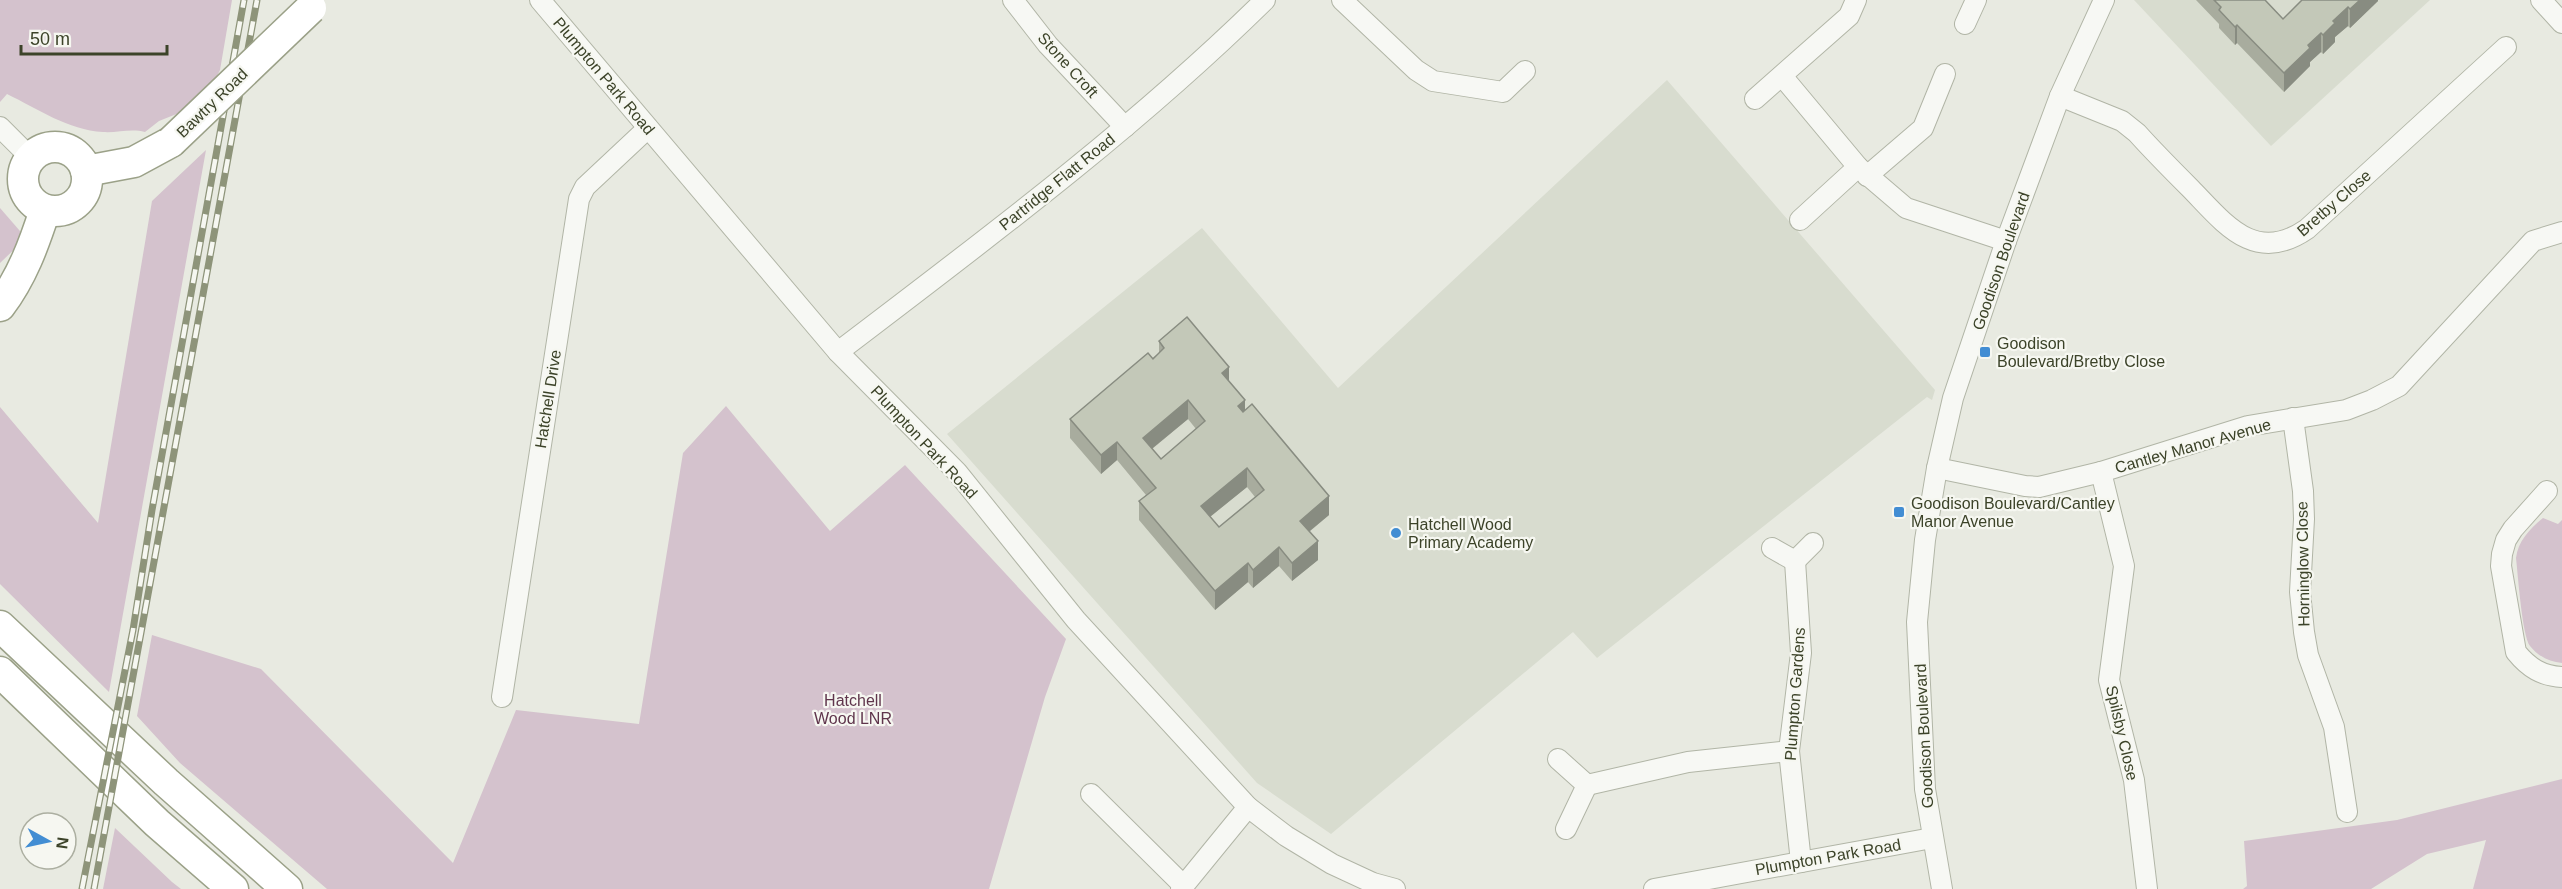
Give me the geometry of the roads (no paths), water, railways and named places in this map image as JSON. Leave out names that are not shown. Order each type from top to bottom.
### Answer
[{"type":"highway","name":"Bawtry Road","points":[[86,171],[134,162],[171,142],[315,4]]},
{"type":"highway","points":[[62,147],[80,159],[86,171],[86,188],[76,202],[62,210],[45,210],[31,201],[24,188],[24,172],[31,158],[42,149],[62,147]]},
{"type":"highway","points":[[0,306],[16,282],[33,245],[45,210]]},
{"type":"highway","points":[[0,626],[166,782],[287,889]]},
{"type":"highway","points":[[0,672],[158,824],[233,889]]},
{"type":"street","name":"Plumpton Park Road","points":[[540,0],[838,352],[957,472],[1076,620],[1248,807],[1286,836],[1332,864],[1395,889]]},
{"type":"street","name":"Stone Croft","points":[[1013,0],[1048,45],[1125,127]]},
{"type":"street","name":"Partridge Flatt Road","points":[[838,352],[1015,218],[1125,127],[1265,0]]},
{"type":"street","points":[[1342,0],[1416,70],[1433,81],[1503,92],[1525,70]]},
{"type":"street","points":[[1755,99],[1849,16],[1856,0]]},
{"type":"street","points":[[1965,24],[1976,0]]},
{"type":"street","name":"Goodison Boulevard","points":[[1942,889],[1925,789],[1917,622],[1925,540],[1937,468],[1953,398],[2007,241],[2060,96],[2104,0]]},
{"type":"street","points":[[2541,0],[2562,23]]},
{"type":"street","name":"Bretby Close","points":[[2060,96],[2122,121],[2137,133],[2232,231],[2263,243],[2282,242],[2296,237],[2307,229],[2506,46]]},
{"type":"street","points":[[1800,220],[1923,129],[1945,74]]},
{"type":"street","points":[[1782,76],[1862,172],[1906,208],[2007,241]]},
{"type":"street","points":[[0,127],[31,158]]},
{"type":"street","name":"Hatchell Drive","points":[[502,697],[579,199],[585,187],[648,128]]},
{"type":"street","name":"Cantley Manor Avenue","points":[[1937,468],[2039,487],[2102,472],[2248,426],[2346,410],[2399,386],[2533,241],[2562,232]]},
{"type":"street","name":"Horninglow Close","points":[[2293,418],[2304,519],[2301,605],[2304,632],[2308,655],[2334,727],[2347,812]]},
{"type":"street","name":"Spilsby Close","points":[[2102,472],[2124,566],[2109,680],[2134,780],[2147,889]]},
{"type":"street","points":[[2547,491],[2506,540],[2501,566],[2516,652],[2537,671],[2562,677]]},
{"type":"street","points":[[1772,548],[1795,561],[1813,543]]},
{"type":"street","name":"Plumpton Gardens","points":[[1795,561],[1801,653],[1789,751],[1801,862]]},
{"type":"street","points":[[1587,785],[1688,762],[1789,751]]},
{"type":"street","points":[[1558,759],[1587,785]]},
{"type":"street","points":[[1566,829],[1587,785]]},
{"type":"street","points":[[1091,794],[1183,887],[1248,807]]},
{"type":"street","name":"Plumpton Park Road","points":[[1654,889],[1932,838]]},
{"type":"railway","points":[[82,889],[133,630],[152,510],[244,0]]},
{"type":"railway","points":[[94,889],[257,0]]},
{"type":"place","name":"Goodison Boulevard/Bretby Close","points":[[1985,352]]},
{"type":"place","name":"Goodison Boulevard/Cantley Manor Avenue","points":[[1899,512]]},
{"type":"place","name":"Hatchell Wood Primary Academy","points":[[1396,533]]},
{"type":"park label","name":"Hatchell Wood LNR","points":[[853,709]]}]
